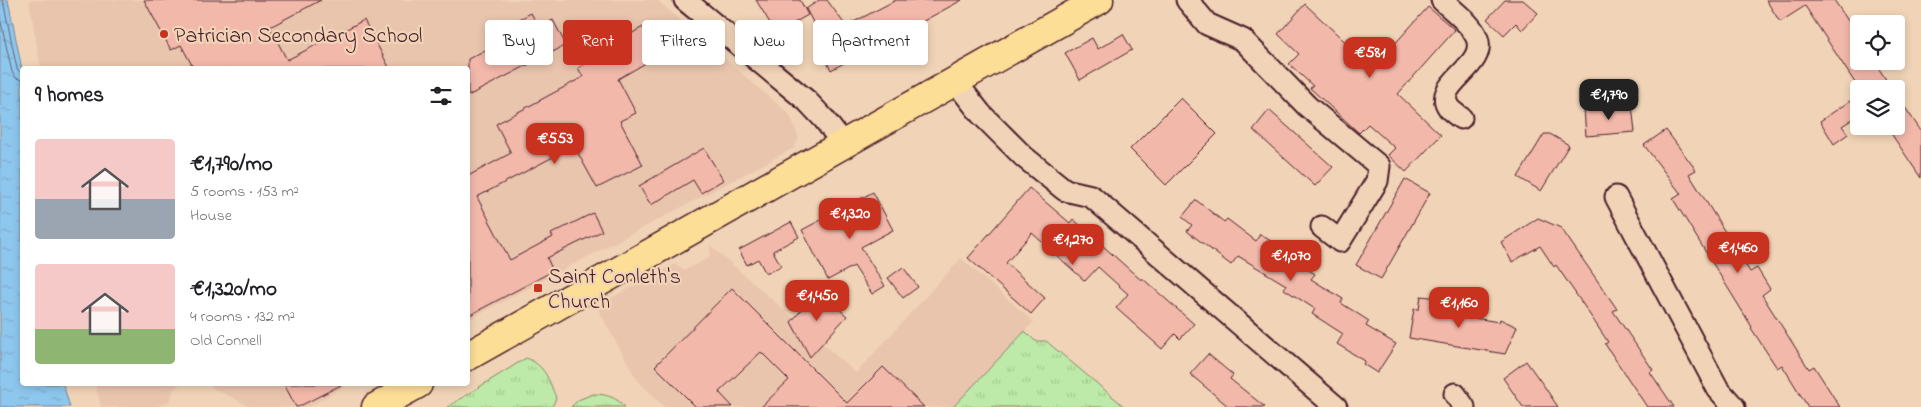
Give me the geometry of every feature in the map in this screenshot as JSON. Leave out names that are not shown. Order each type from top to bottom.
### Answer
[{"type":"main road","points":[[470,355],[1099,0]]},
{"type":"main road","points":[[376,407],[414,386]]},
{"type":"street","points":[[685,0],[807,101],[843,144]]},
{"type":"street","points":[[1187,0],[1207,24],[1243,40],[1306,106],[1380,166],[1377,181],[1340,241],[1322,228]]},
{"type":"street","points":[[1442,0],[1464,7],[1477,36],[1477,56],[1448,88],[1445,96],[1448,106],[1460,118]]},
{"type":"street","points":[[955,81],[980,114],[1024,156],[1065,190],[1091,196],[1336,407]]},
{"type":"street","points":[[1616,197],[1718,389],[1734,407]]},
{"type":"shaded area","points":[[29,0],[657,0],[680,20],[642,20],[642,65],[725,65],[725,59],[790,115],[799,138],[794,148],[470,319],[470,66],[40,66]]},
{"type":"shaded area","points":[[710,245],[856,373],[961,258],[1034,322],[1025,331],[1035,341],[1046,341],[1125,407],[664,407],[637,380],[596,306],[675,264],[685,270],[710,257]]},
{"type":"shaded area","points":[[96,386],[178,386],[174,389],[169,402],[156,407],[101,407]]},
{"type":"shaded area","points":[[212,386],[346,386],[309,407],[250,407]]},
{"type":"green space","points":[[1025,331],[1035,341],[1046,341],[1125,407],[953,407]]},
{"type":"green space","points":[[526,358],[538,365],[546,374],[556,398],[552,407],[447,407]]},
{"type":"green space","points":[[593,394],[610,397],[625,407],[571,407],[578,400]]},
{"type":"water","points":[[0,0],[8,0],[21,66],[20,386],[64,386],[70,407],[0,407]]},
{"type":"building","points":[[144,0],[321,0],[270,27],[287,60],[364,20],[388,66],[192,66],[181,45],[171,50]]},
{"type":"building","points":[[756,0],[800,0],[808,15],[799,20],[768,20]]},
{"type":"building","points":[[819,0],[827,0],[842,20],[813,20],[813,22],[806,9]]},
{"type":"building","points":[[896,0],[962,0],[925,20],[858,20]]},
{"type":"building","points":[[1505,0],[1523,0],[1538,13],[1522,30],[1516,23],[1504,35],[1487,19]]},
{"type":"building","points":[[1766,0],[1834,0],[1850,24],[1850,70],[1880,70],[1886,80],[1853,80],[1805,6],[1780,22]]},
{"type":"building","points":[[1305,4],[1373,68],[1428,7],[1455,30],[1398,94],[1441,135],[1406,172],[1388,155],[1395,148],[1368,124],[1359,133],[1310,88],[1313,86],[1289,64],[1299,54],[1278,34]]},
{"type":"building","points":[[531,13],[535,20],[518,20]]},
{"type":"building","points":[[553,20],[563,39],[563,47],[553,52]]},
{"type":"building","points":[[642,28],[642,65],[618,79],[636,113],[620,121],[643,165],[597,188],[574,146],[477,197],[510,260],[553,237],[551,234],[593,213],[602,231],[547,258],[553,271],[470,315],[470,175],[511,153],[496,124],[583,77],[578,68],[584,65],[632,65],[632,33]]},
{"type":"building","points":[[1123,34],[1132,50],[1080,80],[1065,53],[1092,38],[1098,49]]},
{"type":"building","points":[[485,50],[485,65],[528,65],[470,95],[470,66],[468,66],[468,59]]},
{"type":"building","points":[[828,65],[840,65],[831,70]]},
{"type":"building","points":[[1181,98],[1217,134],[1166,185],[1130,149]]},
{"type":"building","points":[[1850,101],[1850,121],[1842,126],[1848,134],[1834,144],[1820,121]]},
{"type":"building","points":[[1632,105],[1635,132],[1586,136],[1584,109]]},
{"type":"building","points":[[1905,107],[1921,131],[1921,178],[1892,135],[1905,135]]},
{"type":"building","points":[[1269,110],[1333,167],[1315,186],[1253,130]]},
{"type":"building","points":[[1666,130],[1696,170],[1689,174],[1750,272],[1757,268],[1770,289],[1762,295],[1809,369],[1814,366],[1840,407],[1808,407],[1782,365],[1777,368],[1751,328],[1673,199],[1681,194],[1644,145]]},
{"type":"building","points":[[1544,134],[1550,134],[1569,145],[1541,191],[1518,177]]},
{"type":"building","points":[[704,148],[723,180],[701,193],[693,180],[651,205],[639,186]]},
{"type":"building","points":[[1405,179],[1430,193],[1381,279],[1356,265]]},
{"type":"building","points":[[1029,188],[1070,223],[1073,219],[1141,280],[1142,278],[1194,324],[1180,339],[1175,334],[1162,349],[1116,308],[1128,294],[1098,267],[1085,281],[1032,233],[1006,263],[1045,298],[1031,314],[968,258]]},
{"type":"building","points":[[873,192],[893,230],[861,247],[885,286],[872,294],[854,266],[828,280],[802,230]]},
{"type":"building","points":[[1196,200],[1224,222],[1227,219],[1256,241],[1260,234],[1286,251],[1284,254],[1315,274],[1311,279],[1343,299],[1341,303],[1369,321],[1366,326],[1396,344],[1377,373],[1363,364],[1365,361],[1337,344],[1343,334],[1312,314],[1315,309],[1284,289],[1286,285],[1238,256],[1231,265],[1187,231],[1192,225],[1182,217]]},
{"type":"building","points":[[1538,218],[1561,228],[1617,309],[1613,311],[1653,370],[1650,372],[1674,407],[1647,407],[1605,344],[1608,342],[1556,265],[1554,267],[1540,246],[1512,262],[1501,242]]},
{"type":"building","points":[[791,222],[799,237],[773,251],[781,266],[766,274],[758,259],[747,265],[739,250]]},
{"type":"building","points":[[903,267],[918,287],[903,298],[888,278]]},
{"type":"building","points":[[732,288],[847,403],[883,367],[924,407],[761,407],[789,380],[761,352],[719,392],[733,407],[696,407],[655,366]]},
{"type":"building","points":[[818,291],[847,316],[810,357],[791,322]]},
{"type":"building","points":[[1421,296],[1439,298],[1437,312],[1499,322],[1500,319],[1517,327],[1505,354],[1409,338],[1414,309],[1419,309]]},
{"type":"building","points":[[1208,354],[1233,375],[1230,379],[1265,407],[1229,407],[1190,374]]},
{"type":"building","points":[[1526,361],[1558,407],[1523,407],[1503,378]]},
{"type":"building","points":[[285,386],[339,386],[298,407],[296,407]]},
{"type":"place","name":"Patrician Secondary School","points":[[164,34]]},
{"type":"place","name":"Saint Conleth's Church","points":[[538,288]]}]
